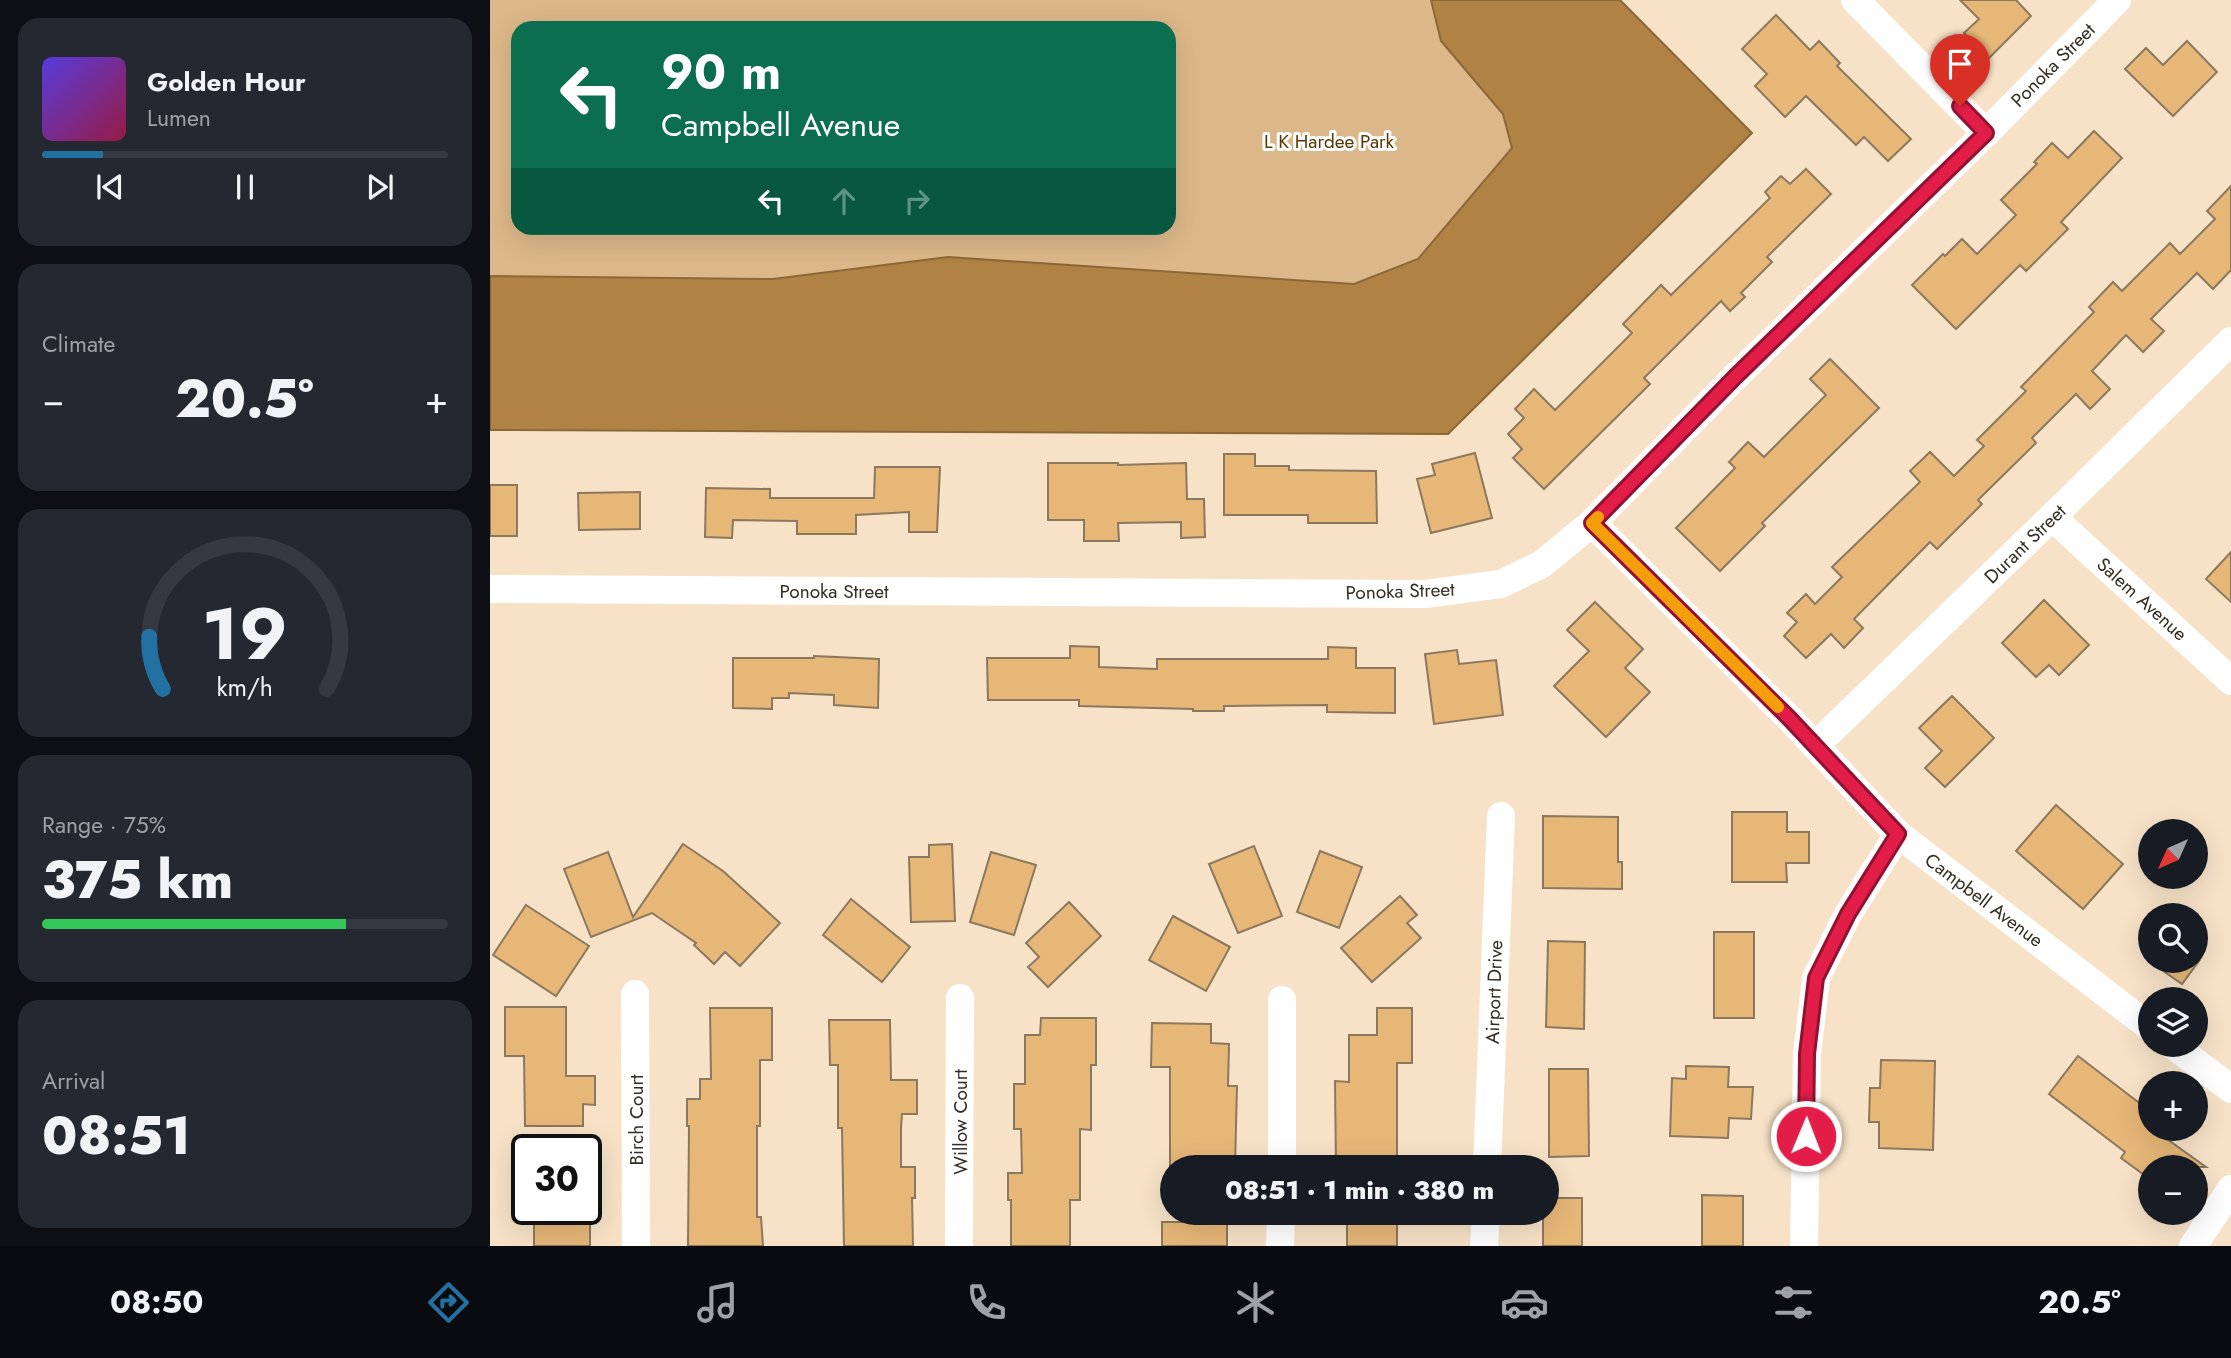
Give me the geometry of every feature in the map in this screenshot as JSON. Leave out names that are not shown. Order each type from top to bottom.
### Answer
[{"type":"street","points":[[1855,0],[1986,133]]},
{"type":"street","name":"Ponoka Street","points":[[490,589],[1425,594],[1501,584],[1542,564],[1592,523],[1735,377],[1986,133],[2117,0]]},
{"type":"street","name":"Durant Street","points":[[1816,745],[2231,341]]},
{"type":"street","name":"Salem Avenue","points":[[2052,517],[2231,681]]},
{"type":"street","name":"Campbell Avenue","points":[[1592,523],[1816,745],[1898,834],[2138,1018]]},
{"type":"street","name":"Airport Drive","points":[[1487,1155],[1501,816]]},
{"type":"street","points":[[1804,1246],[1807,1054],[1816,978],[1848,914],[1898,834]]},
{"type":"street","name":"Birch Court","points":[[635,994],[636,1246]]},
{"type":"street","name":"Willow Court","points":[[959,1246],[960,998]]},
{"type":"street","points":[[1282,1155],[1283,1000]]},
{"type":"street","points":[[2188,1057],[2231,1090]]},
{"type":"street","points":[[2193,1246],[2231,1189]]},
{"type":"street","points":[[1280,1246],[1281,1225]]},
{"type":"street","points":[[1484,1246],[1485,1225]]},
{"type":"green space","name":"L K Hardee Park","points":[[490,0],[1431,0],[1441,41],[1503,114],[1512,148],[1418,259],[1354,284],[948,257],[773,279],[490,276]]},
{"type":"shaded area","points":[[1431,0],[1620,0],[1752,133],[1448,434],[490,430],[490,276],[773,279],[948,257],[1354,284],[1418,259],[1512,148],[1503,114],[1441,41]]},
{"type":"building","points":[[1960,0],[2016,0],[2031,16],[1989,58],[1964,33],[1979,19]]},
{"type":"building","points":[[1776,15],[1810,50],[1819,41],[1840,63],[1837,66],[1911,139],[1888,161],[1864,137],[1856,145],[1806,96],[1785,117],[1755,86],[1767,74],[1742,49]]},
{"type":"building","points":[[2187,41],[2217,72],[2173,116],[2125,69],[2146,48],[2163,65]]},
{"type":"building","points":[[2094,131],[2122,158],[2061,222],[2068,229],[2026,271],[2020,265],[1956,329],[1912,285],[1962,239],[1977,254],[2016,215],[2001,200],[2037,164],[2034,162],[2052,143],[2068,158]]},
{"type":"building","points":[[1806,169],[1831,194],[1767,257],[1772,262],[1741,293],[1745,297],[1730,311],[1721,301],[1644,378],[1650,384],[1544,489],[1513,458],[1522,449],[1508,434],[1524,418],[1515,409],[1534,389],[1555,410],[1632,333],[1623,324],[1661,285],[1671,295],[1770,198],[1765,192],[1781,176],[1790,184]]},
{"type":"building","points":[[2231,186],[2231,270],[2213,289],[2197,273],[2151,319],[2164,331],[2143,352],[2126,335],[2092,371],[2110,389],[2090,409],[2076,394],[2032,438],[2036,443],[1978,500],[1982,504],[1937,549],[1930,542],[1854,619],[1863,628],[1844,648],[1831,634],[1806,658],[1784,636],[1797,622],[1787,613],[1806,594],[1815,604],[1842,577],[1832,567],[1920,482],[1910,471],[1930,452],[1954,476],[1984,446],[1977,440],[2026,391],[2021,387],[2094,312],[2089,307],[2113,282],[2122,291],[2170,243],[2180,254],[2215,219],[2207,211]]},
{"type":"building","points":[[1830,359],[1879,408],[1762,523],[1765,526],[1720,571],[1676,528],[1735,468],[1729,462],[1748,442],[1764,457],[1826,395],[1810,379]]},
{"type":"building","points":[[1475,453],[1492,518],[1431,533],[1417,479],[1435,475],[1432,464]]},
{"type":"building","points":[[1224,454],[1255,454],[1255,466],[1289,466],[1289,470],[1376,471],[1377,523],[1308,523],[1308,515],[1224,515]]},
{"type":"building","points":[[1048,463],[1186,463],[1187,499],[1204,499],[1205,537],[1181,538],[1181,522],[1118,523],[1119,541],[1084,541],[1084,520],[1048,520]]},
{"type":"building","points":[[875,467],[940,467],[937,532],[909,532],[909,512],[856,515],[856,534],[797,534],[797,521],[733,520],[732,538],[705,537],[706,488],[770,489],[770,498],[874,498]]},
{"type":"building","points":[[490,485],[517,485],[517,536],[490,536]]},
{"type":"building","points":[[640,492],[640,529],[579,530],[578,493]]},
{"type":"building","points":[[2231,552],[2231,602],[2206,579]]},
{"type":"building","points":[[2044,600],[2089,645],[2059,675],[2049,665],[2036,677],[2002,643]]},
{"type":"building","points":[[1595,602],[1643,649],[1625,668],[1650,692],[1606,737],[1554,686],[1589,651],[1567,630]]},
{"type":"building","points":[[1070,646],[1099,647],[1099,667],[1157,669],[1157,659],[1328,659],[1328,647],[1356,648],[1356,668],[1395,668],[1395,713],[1327,712],[1327,705],[1224,706],[1224,711],[1193,711],[1079,706],[1079,700],[988,700],[987,658],[1070,658]]},
{"type":"building","points":[[1457,650],[1459,664],[1496,660],[1503,715],[1434,724],[1425,654]]},
{"type":"building","points":[[814,656],[879,659],[878,708],[834,705],[834,695],[789,693],[789,698],[772,698],[772,709],[733,708],[733,658]]},
{"type":"building","points":[[1952,696],[1994,738],[1945,787],[1925,768],[1942,751],[1919,728]]},
{"type":"building","points":[[2056,805],[2123,864],[2083,909],[2016,851]]},
{"type":"building","points":[[1732,812],[1787,812],[1787,832],[1809,832],[1809,863],[1786,863],[1787,882],[1732,882]]},
{"type":"building","points":[[1543,816],[1618,817],[1618,862],[1622,862],[1622,889],[1543,888]]},
{"type":"building","points":[[683,844],[723,871],[780,923],[740,966],[725,952],[714,964],[694,945],[696,943],[652,913],[591,937],[564,869],[608,852],[633,917]]},
{"type":"building","points":[[952,844],[955,921],[911,922],[909,857],[929,857],[929,845]]},
{"type":"building","points":[[1254,846],[1282,916],[1238,933],[1209,864]]},
{"type":"building","points":[[1320,851],[1362,867],[1339,928],[1297,912]]},
{"type":"building","points":[[991,852],[1036,865],[1014,935],[970,922]]},
{"type":"building","points":[[1400,896],[1417,915],[1407,923],[1421,938],[1372,982],[1341,948]]},
{"type":"building","points":[[851,899],[910,947],[882,982],[823,935]]},
{"type":"building","points":[[1069,902],[1101,936],[1048,987],[1028,967],[1039,957],[1026,943]]},
{"type":"building","points":[[526,905],[589,946],[556,996],[493,955]]},
{"type":"building","points":[[1173,916],[1230,947],[1206,991],[1149,960]]},
{"type":"building","points":[[1714,932],[1754,932],[1754,1018],[1714,1018]]},
{"type":"building","points":[[1548,941],[1585,942],[1584,1029],[1546,1027]]},
{"type":"building","points":[[2166,973],[2190,973],[2182,984]]},
{"type":"building","points":[[505,1007],[566,1007],[566,1076],[595,1076],[595,1105],[583,1104],[583,1126],[525,1126],[524,1056],[505,1056]]},
{"type":"building","points":[[710,1008],[772,1008],[772,1060],[760,1060],[760,1126],[757,1126],[757,1217],[761,1217],[763,1246],[688,1246],[687,1099],[700,1099],[700,1079],[711,1079]]},
{"type":"building","points":[[1377,1008],[1412,1008],[1412,1063],[1397,1063],[1397,1155],[1336,1155],[1335,1081],[1349,1082],[1349,1035],[1377,1035]]},
{"type":"building","points":[[1041,1018],[1096,1018],[1096,1065],[1091,1065],[1091,1130],[1080,1129],[1080,1200],[1070,1200],[1070,1246],[1011,1246],[1008,1173],[1022,1173],[1021,1129],[1014,1129],[1014,1084],[1025,1084],[1025,1035],[1040,1035]]},
{"type":"building","points":[[829,1020],[890,1020],[891,1080],[917,1080],[917,1114],[902,1114],[901,1128],[901,1167],[915,1167],[915,1198],[912,1198],[913,1246],[844,1246],[838,1065],[830,1065]]},
{"type":"building","points":[[1152,1023],[1211,1024],[1211,1043],[1229,1044],[1228,1086],[1237,1086],[1235,1155],[1170,1155],[1170,1067],[1151,1067]]},
{"type":"building","points":[[2078,1056],[2138,1102],[2138,1141],[2170,1141],[2189,1155],[2138,1155],[2138,1170],[2121,1158],[2125,1152],[2049,1094]]},
{"type":"building","points":[[1881,1060],[1935,1061],[1933,1150],[1879,1148],[1879,1122],[1869,1122],[1870,1088],[1880,1088]]},
{"type":"building","points":[[1686,1066],[1729,1067],[1728,1087],[1753,1087],[1751,1119],[1729,1118],[1728,1138],[1670,1136],[1672,1078],[1686,1079]]},
{"type":"building","points":[[1549,1069],[1588,1069],[1589,1156],[1549,1155]]},
{"type":"building","points":[[1702,1195],[1743,1196],[1743,1246],[1702,1246]]},
{"type":"building","points":[[1559,1198],[1582,1198],[1582,1246],[1543,1246],[1543,1225],[1559,1225]]},
{"type":"building","points":[[534,1225],[590,1225],[590,1246],[534,1246]]},
{"type":"building","points":[[1162,1225],[1227,1225],[1227,1246],[1162,1246]]},
{"type":"building","points":[[1347,1225],[1397,1225],[1397,1246],[1347,1246]]},
{"type":"slow traffic","points":[[1598,517],[1592,523],[1778,707]]},
{"type":"route","points":[[1806,1136],[1807,1054],[1816,978],[1848,914],[1898,834],[1816,745],[1592,523],[1735,377],[1986,133],[1960,106]]}]
